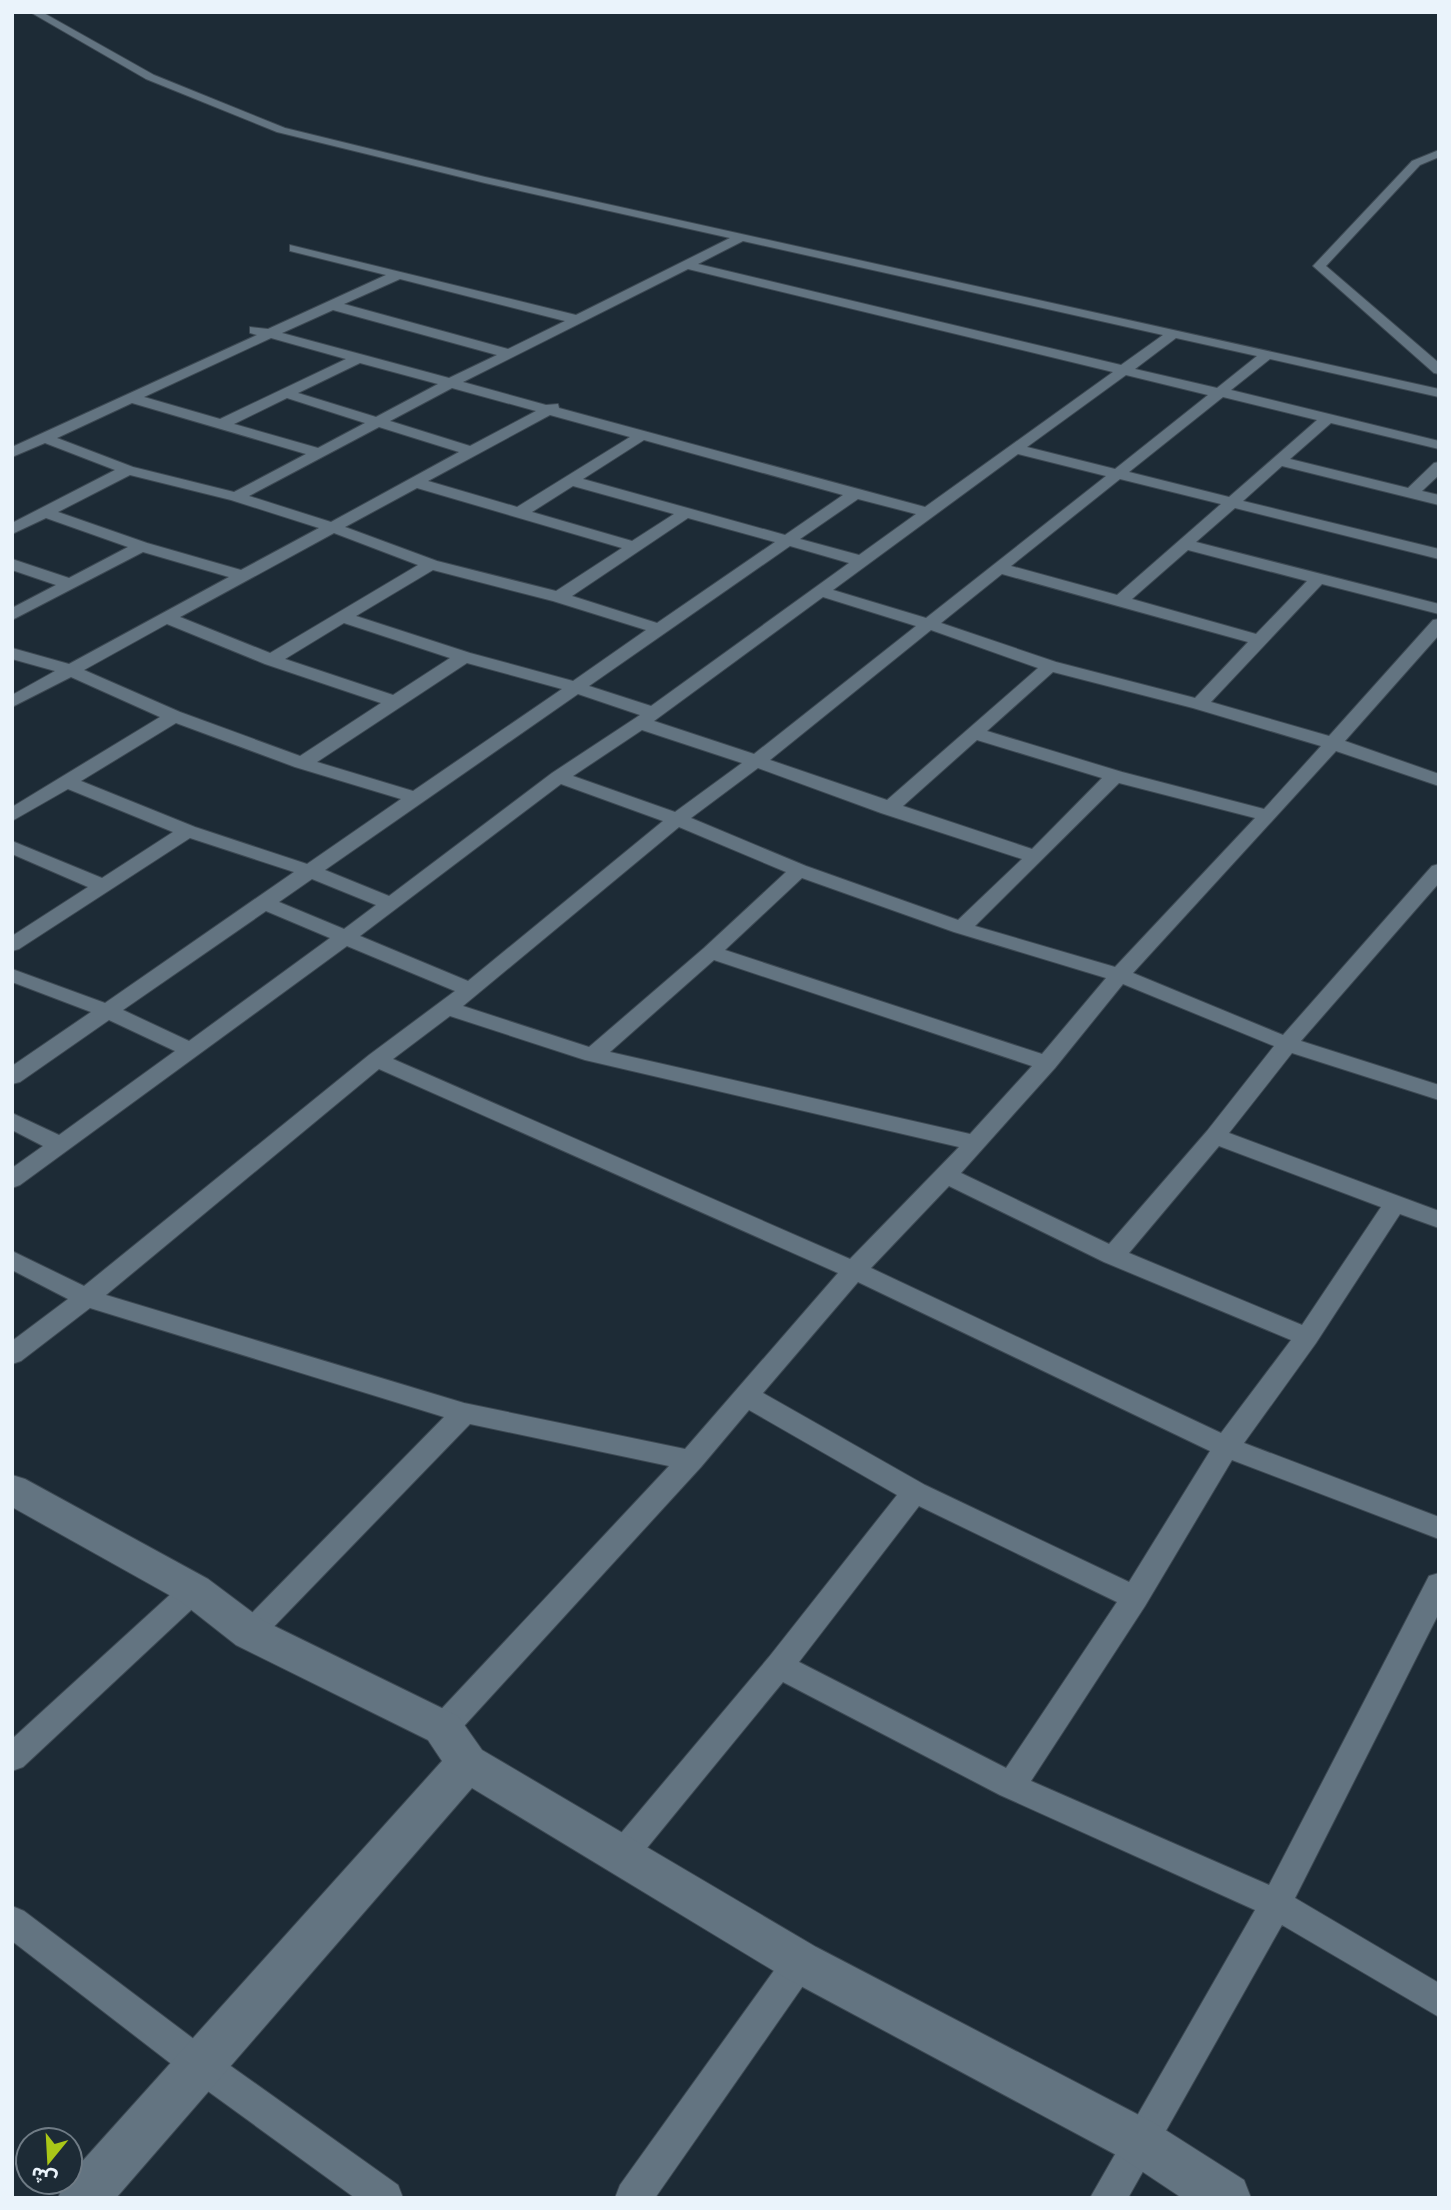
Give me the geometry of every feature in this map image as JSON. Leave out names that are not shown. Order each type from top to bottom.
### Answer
[{"type":"street","points":[[35,12],[150,77],[281,130],[485,180],[1439,393]]},
{"type":"street","points":[[1439,153],[1416,163],[1319,266],[1439,370]]},
{"type":"street","points":[[236,497],[451,383],[742,237]]},
{"type":"street","points":[[294,248],[578,320]]},
{"type":"street","points":[[686,265],[1439,445]]},
{"type":"street","points":[[12,453],[131,398],[262,332],[397,275]]},
{"type":"street","points":[[331,305],[510,354]]},
{"type":"street","points":[[262,332],[451,383],[553,407],[643,435],[928,513]]},
{"type":"street","points":[[12,1180],[391,904],[559,777],[646,718],[1173,334]]},
{"type":"street","points":[[12,1355],[86,1298],[377,1060],[448,1008],[677,819],[758,760],[1267,355]]},
{"type":"street","points":[[222,424],[359,358]]},
{"type":"street","points":[[285,393],[471,452]]},
{"type":"street","points":[[131,398],[320,453]]},
{"type":"street","points":[[12,702],[553,407]]},
{"type":"street","points":[[1120,601],[1328,418]]},
{"type":"street","points":[[519,513],[643,435]]},
{"type":"street","points":[[44,438],[128,470],[236,497],[332,527],[432,564],[559,597],[660,629]]},
{"type":"street","points":[[1017,449],[1439,554]]},
{"type":"street","points":[[1278,461],[1439,500]]},
{"type":"street","points":[[1411,493],[1439,466]]},
{"type":"street","points":[[12,529],[128,470]]},
{"type":"street","points":[[570,480],[862,561]]},
{"type":"street","points":[[414,482],[635,547]]},
{"type":"street","points":[[12,1077],[856,493]]},
{"type":"street","points":[[559,597],[688,511]]},
{"type":"street","points":[[44,512],[141,546],[243,576]]},
{"type":"street","points":[[1183,544],[1439,609]]},
{"type":"street","points":[[12,615],[141,546]]},
{"type":"street","points":[[12,564],[70,584]]},
{"type":"street","points":[[271,660],[432,564]]},
{"type":"street","points":[[999,568],[1260,639]]},
{"type":"street","points":[[1199,704],[1320,577]]},
{"type":"street","points":[[820,591],[929,624],[1050,666],[1199,704],[1332,743],[1439,780]]},
{"type":"street","points":[[342,617],[464,657],[576,687],[646,718],[888,809],[1036,857]]},
{"type":"street","points":[[167,618],[271,660],[395,702]]},
{"type":"street","points":[[83,2198],[199,2064],[455,1745],[691,1460],[748,1397],[854,1270],[975,1143],[1047,1063],[1119,975],[1268,816],[1439,624]]},
{"type":"street","points":[[12,653],[70,670],[174,716],[302,764],[416,798]]},
{"type":"street","points":[[302,764],[464,657]]},
{"type":"street","points":[[888,809],[1050,666]]},
{"type":"street","points":[[12,816],[174,716]]},
{"type":"street","points":[[974,733],[1115,776],[1268,816]]},
{"type":"street","points":[[961,928],[1036,857],[1115,776]]},
{"type":"street","points":[[559,777],[677,819],[799,870],[961,928],[1119,975],[1287,1044],[1439,1093]]},
{"type":"street","points":[[67,782],[188,831],[310,871],[391,904]]},
{"type":"street","points":[[12,945],[188,831]]},
{"type":"street","points":[[12,847],[104,886]]},
{"type":"street","points":[[593,1055],[711,952],[799,870]]},
{"type":"street","points":[[1114,1256],[1215,1136],[1287,1044],[1439,870]]},
{"type":"street","points":[[265,903],[470,990]]},
{"type":"street","points":[[711,952],[1047,1063]]},
{"type":"street","points":[[12,975],[108,1011],[191,1050]]},
{"type":"street","points":[[448,1008],[593,1055],[975,1143]]},
{"type":"street","points":[[377,1060],[854,1270],[1226,1447],[1439,1528]]},
{"type":"street","points":[[12,1120],[60,1145]]},
{"type":"street","points":[[1215,1136],[1439,1220]]},
{"type":"street","points":[[946,1175],[1114,1256],[1307,1337]]},
{"type":"street","points":[[1011,1786],[1135,1598],[1226,1447],[1307,1337],[1394,1205]]},
{"type":"street","points":[[12,1259],[86,1298],[464,1413],[691,1460]]},
{"type":"street","points":[[748,1397],[915,1492],[1135,1598]]},
{"type":"street","points":[[250,1633],[464,1413]]},
{"type":"street","points":[[12,1489],[194,1590],[250,1633],[455,1745],[622,1855],[800,1962],[1139,2141],[1226,2198]]},
{"type":"street","points":[[622,1855],[779,1666],[915,1492]]},
{"type":"street","points":[[1108,2198],[1276,1904],[1439,1584]]},
{"type":"street","points":[[12,1758],[194,1590]]},
{"type":"street","points":[[779,1666],[1011,1786],[1276,1904],[1439,2001]]},
{"type":"street","points":[[12,1921],[199,2064],[385,2198]]},
{"type":"street","points":[[633,2198],[800,1962]]}]
